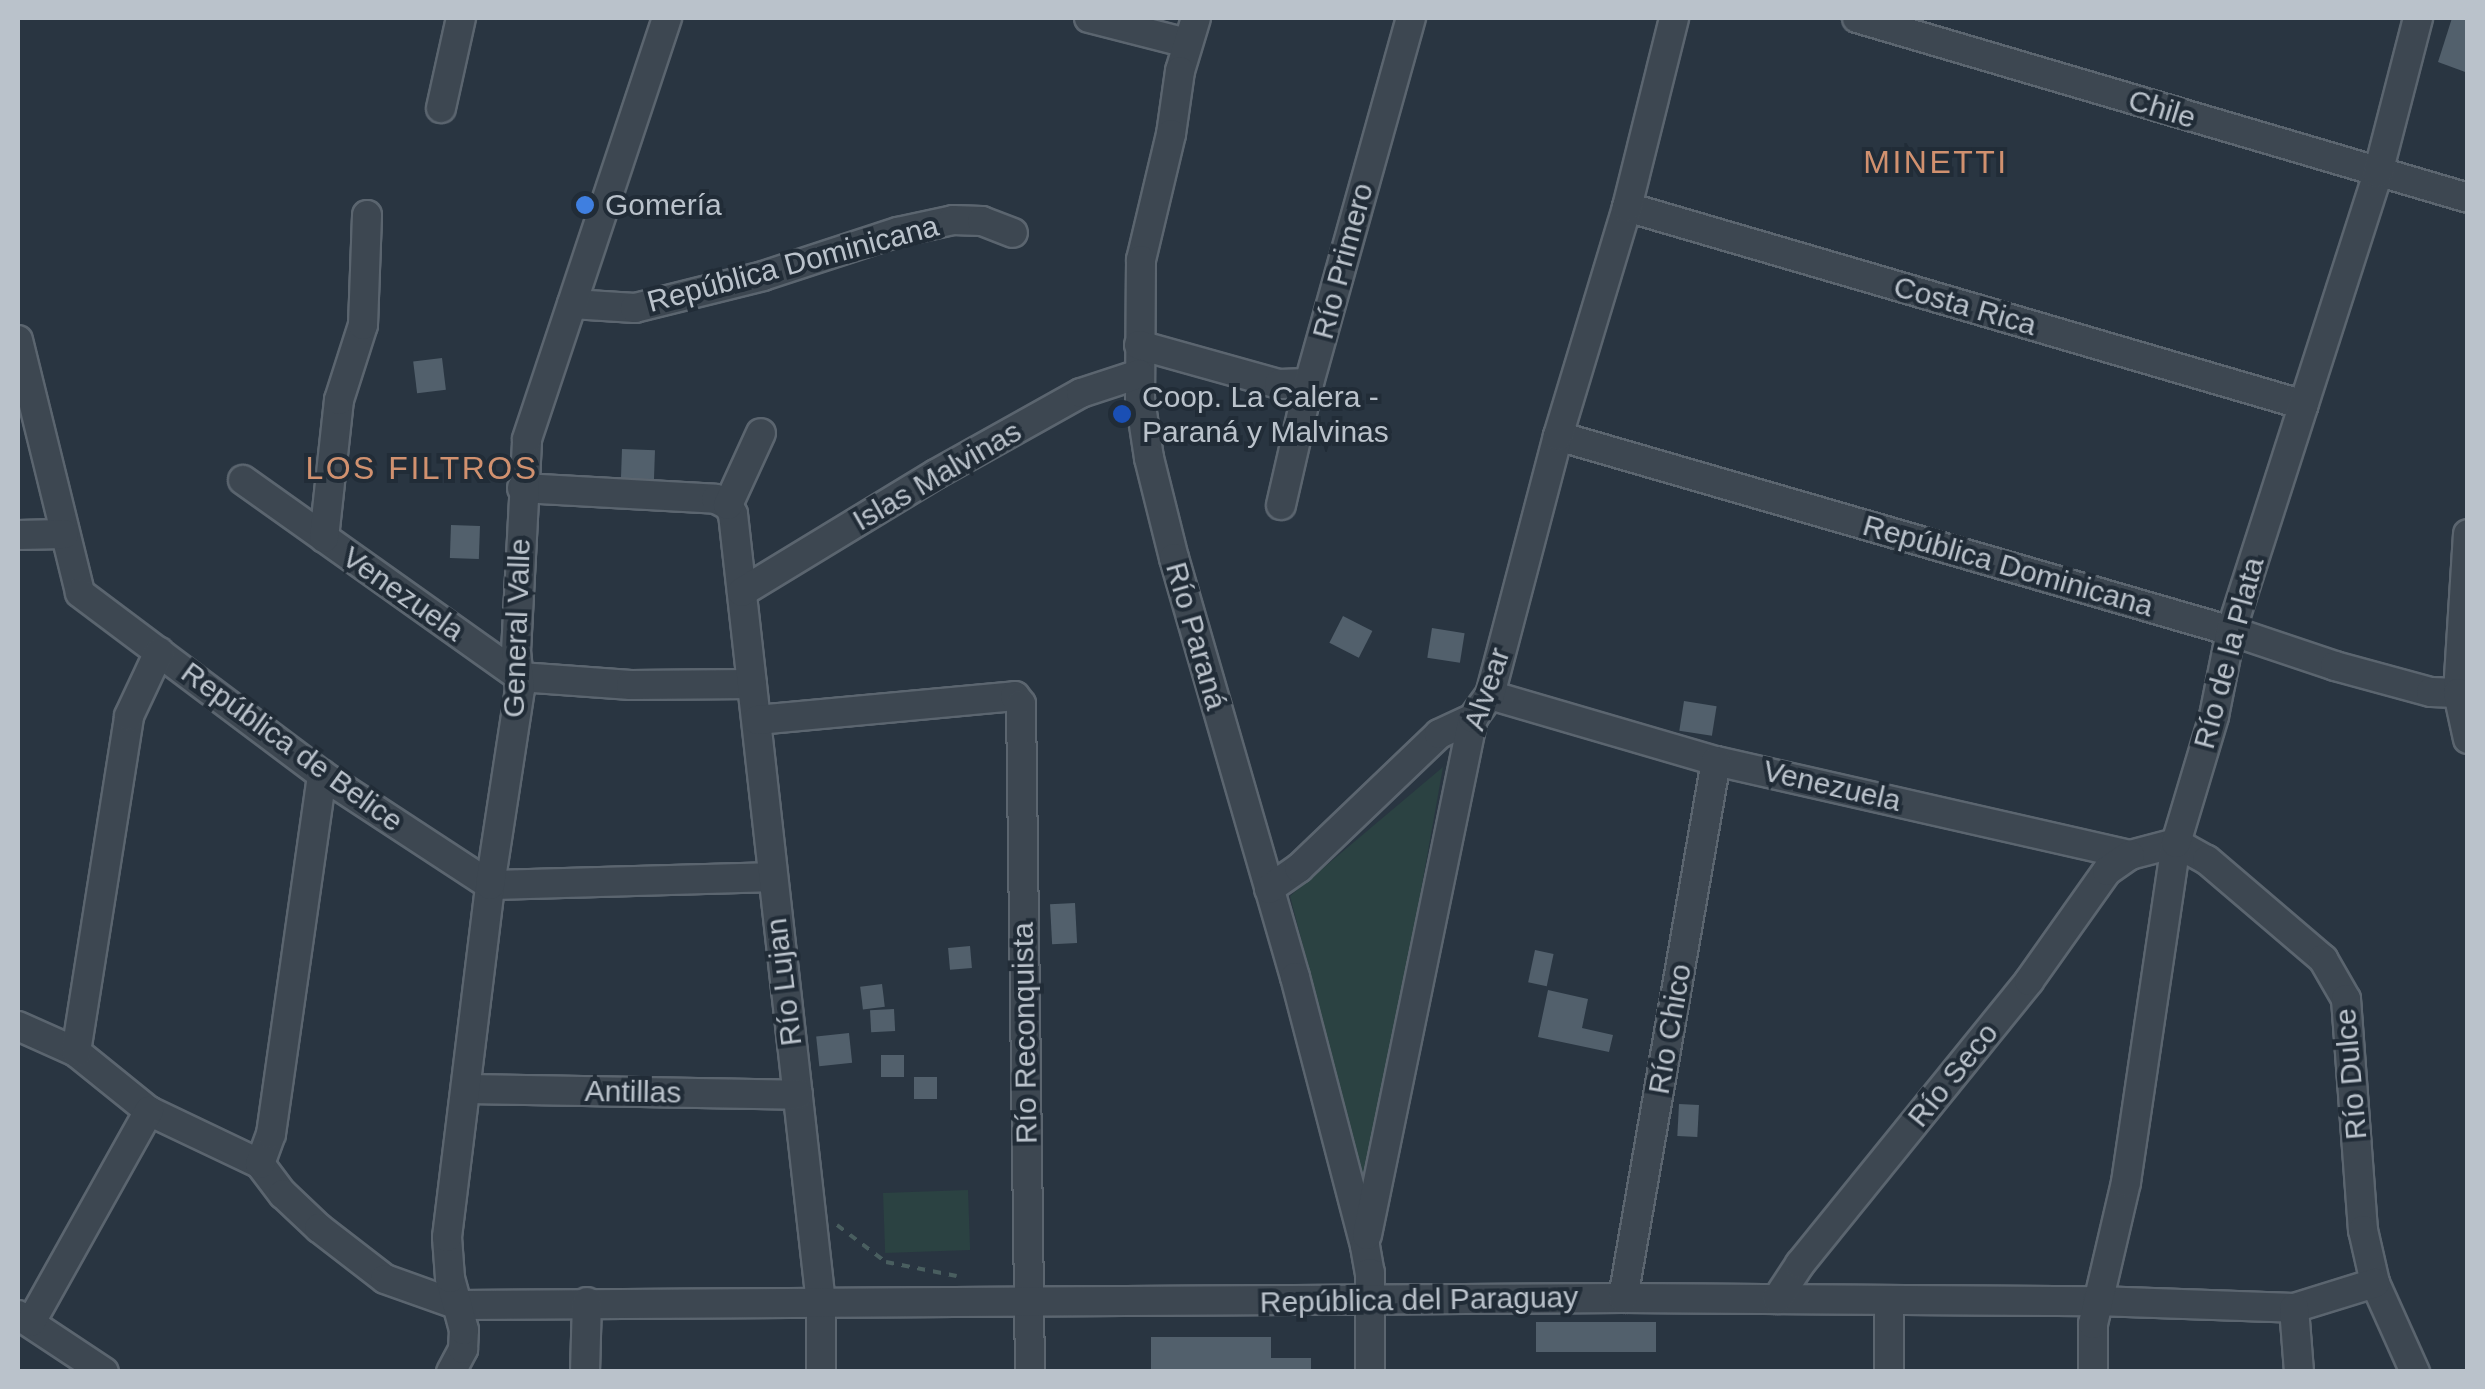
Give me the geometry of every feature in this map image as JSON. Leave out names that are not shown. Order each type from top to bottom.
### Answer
[{"type":"street","points":[[441,108],[461,18]]},
{"type":"street","name":"General Valle","points":[[451,1372],[463,1349],[446,1256],[490,885],[520,677],[516,652],[522,488],[534,409],[666,18]]},
{"type":"street","points":[[1089,18],[1192,30]]},
{"type":"street","name":"Río Primero","points":[[1281,505],[1309,383],[1411,18]]},
{"type":"street","name":"Alvear","points":[[1370,1372],[1370,1302],[1364,1246],[1482,706],[1627,207],[1674,18]]},
{"type":"street","name":"Chile","points":[[1857,18],[2468,198]]},
{"type":"street","name":"Río de la Plata","points":[[2093,1372],[2097,1301],[2126,1182],[2176,844],[2214,716],[2231,631],[2378,173],[2418,18]]},
{"type":"street","name":"Río Paraná","points":[[1192,30],[1172,134],[1140,260],[1139,374],[1160,507],[1269,889],[1364,1246]]},
{"type":"street","name":"Costa Rica","points":[[1627,207],[2304,405]]},
{"type":"street","points":[[324,538],[339,400],[363,325],[368,216]]},
{"type":"street","name":"República Dominicana","points":[[572,304],[635,308],[764,276],[898,232],[953,220],[982,221],[1013,233]]},
{"type":"street","name":"República de Belice","points":[[18,340],[80,593],[322,775],[490,885]]},
{"type":"street","points":[[1139,345],[1279,384],[1309,383]]},
{"type":"street","name":"Islas Malvinas","points":[[742,592],[936,474],[1066,402],[1139,374]]},
{"type":"street","points":[[522,488],[716,499],[731,509],[761,433]]},
{"type":"street","name":"República Dominicana","points":[[1558,436],[2231,631],[2374,677],[2432,692],[2458,693]]},
{"type":"street","name":"Venezuela","points":[[243,480],[520,677]]},
{"type":"street","name":"Río Lujan","points":[[731,509],[821,1303],[822,1372]]},
{"type":"street","points":[[18,536],[64,534]]},
{"type":"street","points":[[2468,534],[2458,693],[2468,739]]},
{"type":"street","points":[[76,1052],[128,716],[159,652]]},
{"type":"street","points":[[520,677],[631,685],[752,684]]},
{"type":"street","name":"Río Reconquista","points":[[756,720],[1015,696],[1021,704],[1030,1372]]},
{"type":"street","points":[[1269,889],[1299,868],[1439,734],[1482,706]]},
{"type":"street","name":"Venezuela","points":[[1482,706],[2130,856],[2176,844]]},
{"type":"street","name":"Río Chico","points":[[1623,1298],[1716,760]]},
{"type":"street","points":[[260,1164],[271,1134],[322,775]]},
{"type":"street","name":"Río Dulce","points":[[2176,844],[2207,860],[2323,958],[2336,975],[2346,999],[2351,1036],[2364,1230],[2375,1283],[2415,1372]]},
{"type":"street","name":"Río Seco","points":[[1778,1298],[1800,1264],[2029,982],[2107,871],[2130,856]]},
{"type":"street","points":[[490,885],[771,877]]},
{"type":"street","points":[[18,1026],[76,1052],[149,1112],[260,1164],[282,1194],[385,1279],[458,1306]]},
{"type":"street","name":"Antillas","points":[[468,1089],[798,1096]]},
{"type":"street","points":[[104,1372],[24,1319],[149,1112]]},
{"type":"street","name":"República del Paraguay","points":[[458,1306],[588,1302],[1778,1298],[2097,1301],[2294,1308],[2375,1283]]},
{"type":"street","points":[[585,1372],[588,1302]]},
{"type":"street","points":[[1888,1302],[1889,1372]]},
{"type":"street","points":[[2294,1308],[2299,1372]]},
{"type":"path","points":[[811,1211],[852,1234],[886,1262],[952,1272],[991,1303]]},
{"type":"green space","points":[[1443,767],[1367,1193],[1290,896]]},
{"type":"green space","points":[[968,1190],[970,1250],[885,1253],[883,1193]]},
{"type":"building","points":[[2452,18],[2468,18],[2468,73],[2438,62]]},
{"type":"building","points":[[442,358],[446,390],[417,393],[413,362]]},
{"type":"building","points":[[622,449],[655,450],[654,479],[621,478]]},
{"type":"building","points":[[451,525],[480,526],[479,559],[450,558]]},
{"type":"building","points":[[1343,616],[1372,631],[1359,658],[1329,643]]},
{"type":"building","points":[[1432,628],[1465,633],[1460,663],[1427,658]]},
{"type":"building","points":[[1684,701],[1717,706],[1712,736],[1679,731]]},
{"type":"building","points":[[1075,903],[1077,943],[1052,944],[1050,904]]},
{"type":"building","points":[[970,946],[972,968],[950,970],[948,948]]},
{"type":"building","points":[[1535,950],[1554,954],[1547,986],[1528,982]]},
{"type":"building","points":[[882,984],[885,1007],[863,1010],[860,987]]},
{"type":"building","points":[[1548,990],[1588,999],[1582,1028],[1613,1035],[1609,1052],[1538,1037]]},
{"type":"building","points":[[894,1009],[895,1031],[871,1032],[870,1010]]},
{"type":"building","points":[[849,1033],[852,1063],[819,1066],[816,1036]]},
{"type":"building","points":[[881,1055],[904,1055],[904,1077],[881,1077]]},
{"type":"building","points":[[914,1077],[937,1077],[937,1099],[914,1099]]},
{"type":"building","points":[[1679,1104],[1699,1105],[1697,1137],[1677,1136]]},
{"type":"building","points":[[1536,1322],[1656,1322],[1656,1352],[1536,1352]]},
{"type":"building","points":[[1151,1337],[1271,1337],[1271,1358],[1311,1358],[1311,1372],[1151,1372]]},
{"type":"place","name":"Gomería","points":[[585,205]]},
{"type":"place","name":"Coop. La Calera - Paraná y Malvinas","points":[[1122,414]]},
{"type":"district","name":"MINETTI","points":[[1936,162]]},
{"type":"district","name":"LOS FILTROS","points":[[422,468]]}]
